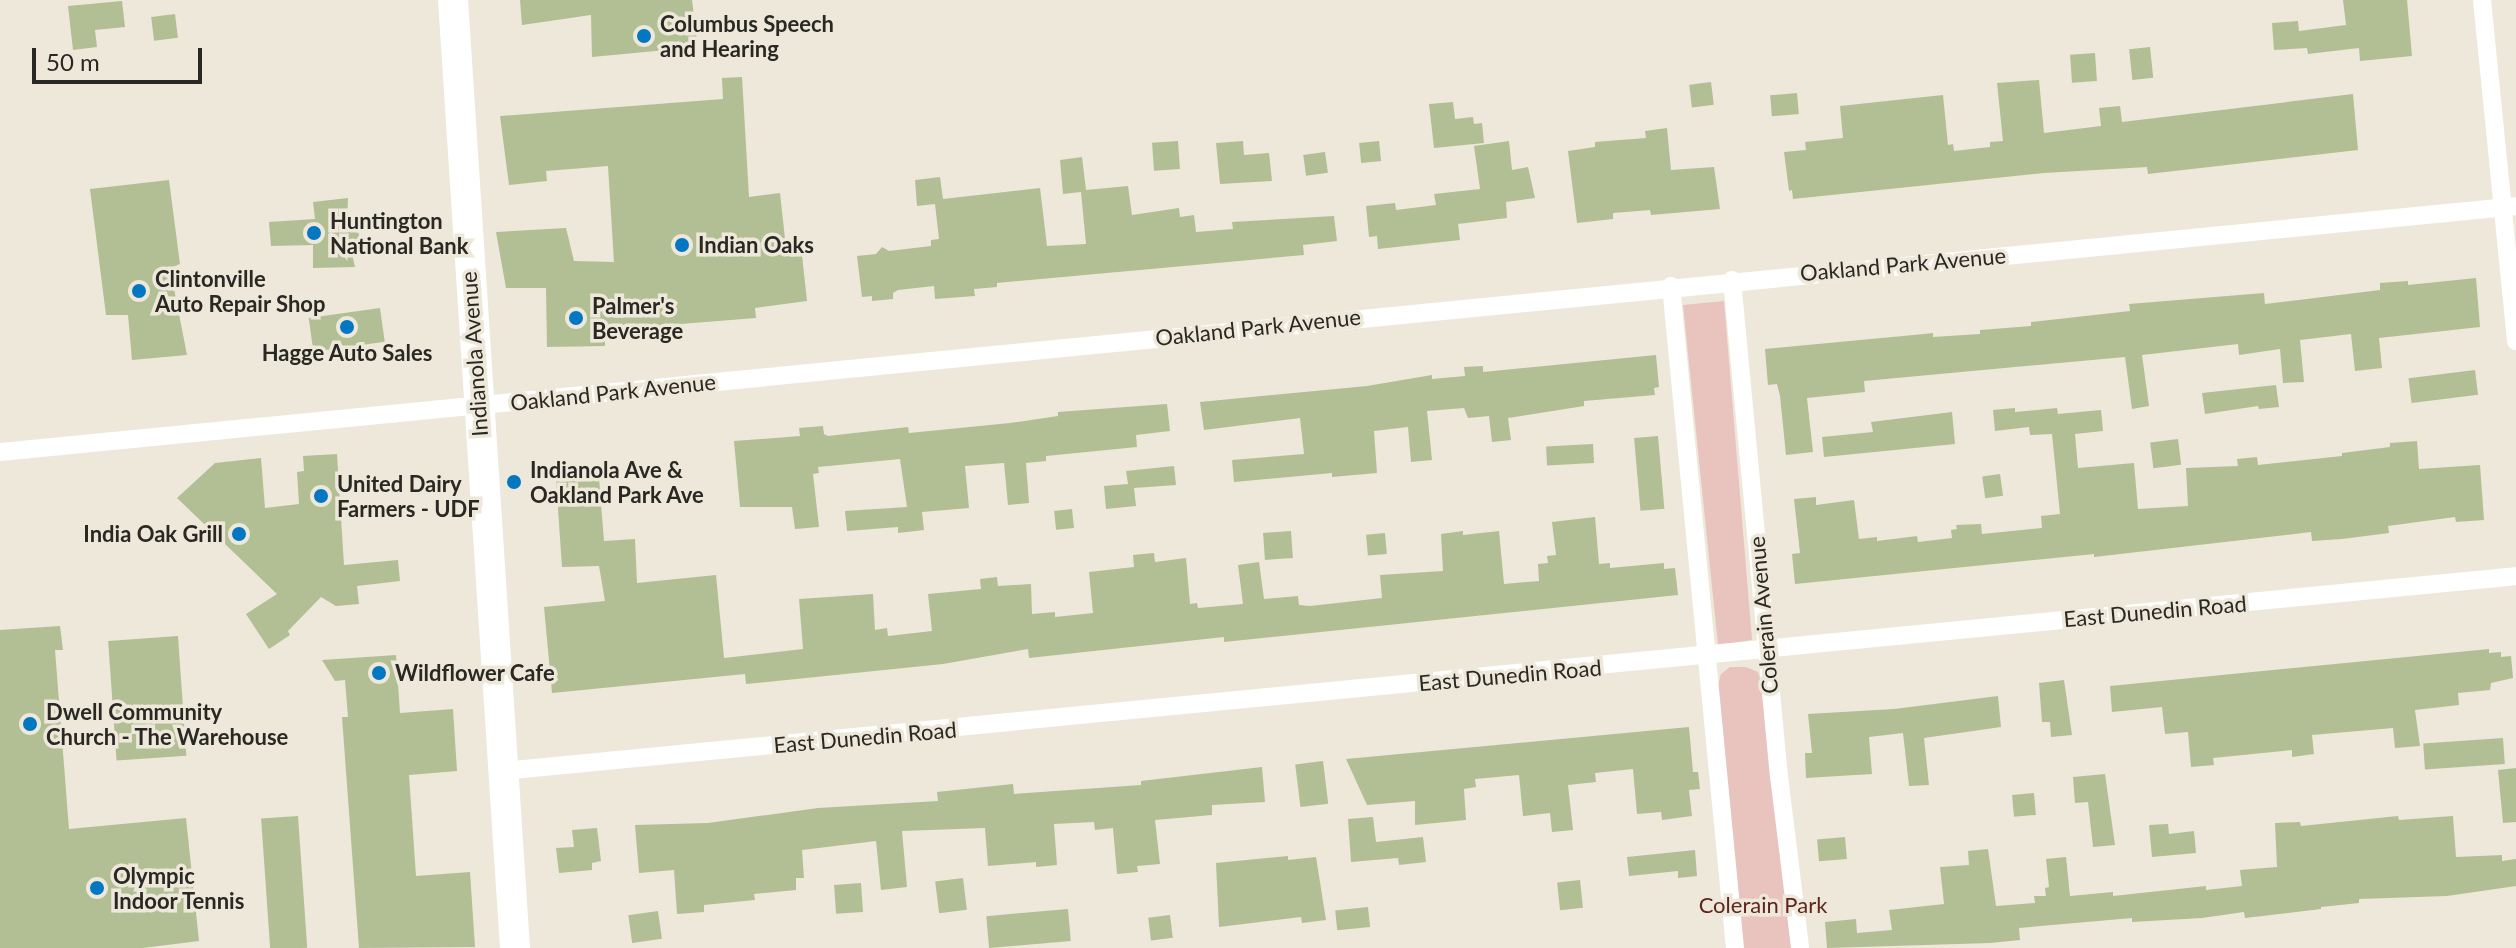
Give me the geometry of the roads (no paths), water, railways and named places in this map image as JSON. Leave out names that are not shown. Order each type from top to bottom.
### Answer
[{"type":"main road","name":"Indianola Avenue","points":[[453,0],[477,405],[515,948]]},
{"type":"street","points":[[2482,0],[2509,206],[2516,341]]},
{"type":"street","name":"Oakland Park Avenue","points":[[0,452],[2509,206]]},
{"type":"street","name":"Colerain Avenue","points":[[1732,280],[1766,649],[1800,948]]},
{"type":"street","points":[[1671,286],[1735,948]]},
{"type":"street","name":"East Dunedin Road","points":[[503,771],[2516,576]]},
{"type":"place","name":"Columbus Speech and Hearing","points":[[644,36]]},
{"type":"place","name":"Huntington National Bank","points":[[314,233]]},
{"type":"place","name":"Indian Oaks","points":[[682,245]]},
{"type":"place","name":"Clintonville Auto Repair Shop","points":[[139,291]]},
{"type":"place","name":"Palmer's Beverage","points":[[576,318]]},
{"type":"place","name":"Hagge Auto Sales","points":[[347,327]]},
{"type":"place","name":"Indianola Ave & Oakland Park Ave","points":[[514,482]]},
{"type":"place","name":"United Dairy Farmers - UDF","points":[[321,496]]},
{"type":"place","name":"India Oak Grill","points":[[239,534]]},
{"type":"place","name":"Wildflower Cafe","points":[[379,673]]},
{"type":"place","name":"Dwell Community Church - The Warehouse","points":[[30,724]]},
{"type":"place","name":"Olympic Indoor Tennis","points":[[97,888]]},
{"type":"park label","name":"Colerain Park","points":[[1763,905]]}]
